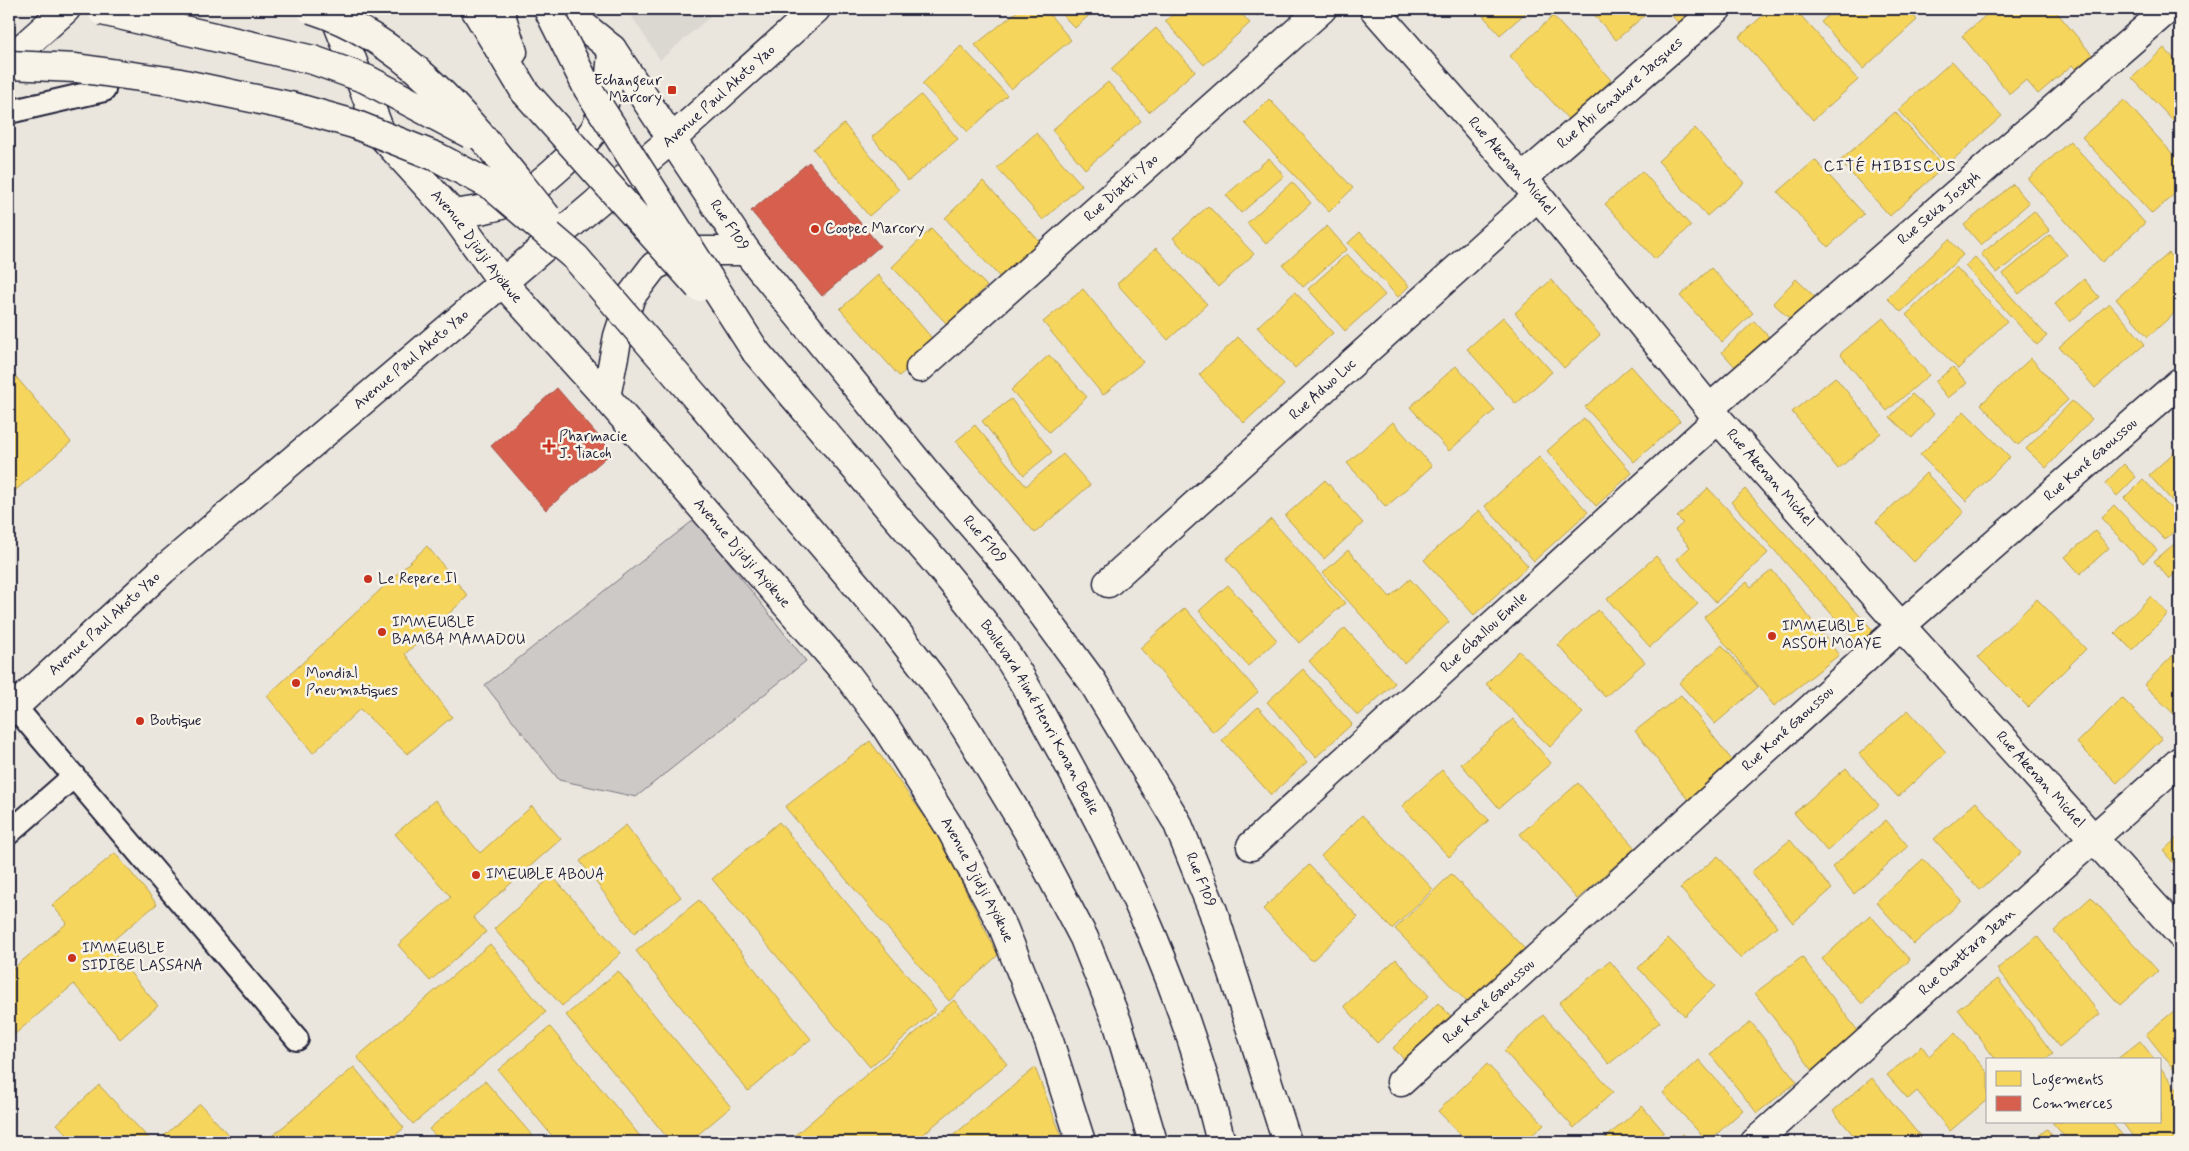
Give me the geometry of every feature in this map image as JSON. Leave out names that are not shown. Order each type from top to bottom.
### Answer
[{"type":"main road","points":[[9,60],[66,9]]},
{"type":"main road","points":[[97,9],[144,23],[253,45],[313,60],[366,79],[485,141]]},
{"type":"main road","points":[[311,9],[332,16],[386,45],[430,80],[485,141],[699,401]]},
{"type":"main road","name":"Avenue Djidji Ayökwe","points":[[332,9],[382,136],[453,214],[503,283],[606,397],[844,672],[882,721],[950,828],[1003,927],[1050,1041],[1081,1142]]},
{"type":"main road","points":[[475,9],[525,92],[756,352]]},
{"type":"main road","points":[[499,9],[525,92]]},
{"type":"main road","points":[[548,9],[588,89],[756,352]]},
{"type":"main road","name":"Rue F109","points":[[563,9],[612,49],[673,138],[746,251],[926,472],[1008,567],[1092,681],[1177,822],[1213,911],[1286,1142]]},
{"type":"main road","name":"Avenue Paul Akoto Yao","points":[[11,706],[163,570],[673,138],[816,9]]},
{"type":"main road","name":"Rue Diatti Yao","points":[[920,368],[1322,9]]},
{"type":"main road","name":"Rue Akenan Michel","points":[[1374,9],[1530,187],[1714,414],[1901,626],[2180,934]]},
{"type":"main road","name":"Rue Abi Gnahore Jacques","points":[[1530,187],[1717,9]]},
{"type":"main road","name":"Rue Seka Joseph","points":[[1714,414],[2168,9]]},
{"type":"main road","points":[[453,214],[482,209],[517,199],[556,170],[595,129],[610,85],[612,49]]},
{"type":"main road","points":[[9,65],[76,68],[157,80],[285,105],[354,124],[437,157],[492,186],[576,258],[896,630],[932,678],[966,729],[1027,830],[1084,938],[1118,1024],[1153,1142]]},
{"type":"main road","name":"Rue Adwo Luc","points":[[1108,583],[1530,187]]},
{"type":"main road","points":[[606,397],[618,336],[631,296],[654,266],[688,251],[746,251]]},
{"type":"main road","name":"Boulevard Aimé Henri Konan Bedie","points":[[756,352],[955,585],[997,640],[1025,687],[1087,796],[1143,911],[1179,999],[1221,1142]]},
{"type":"main road","name":"Rue Koné Gaoussou","points":[[1401,1082],[1901,626],[2180,382]]},
{"type":"main road","name":"Rue Gballou Emile","points":[[1251,846],[1714,414]]},
{"type":"main road","name":"Rue Ouattara Jean","points":[[1755,1142],[2180,762]]},
{"type":"lane","points":[[9,112],[104,90]]},
{"type":"lane","points":[[11,706],[74,776],[298,1039]]},
{"type":"lane","points":[[9,833],[74,776]]},
{"type":"shaded area","points":[[627,9],[719,9],[660,60]]},
{"type":"shaded area","points":[[695,519],[806,661],[636,797],[559,780],[485,685]]},
{"type":"building: Logements","points":[[1020,9],[1045,9],[1071,40],[1011,89],[975,45]]},
{"type":"building: Logements","points":[[1057,9],[1096,9],[1075,28]]},
{"type":"building: Logements","points":[[1179,9],[1237,9],[1250,23],[1204,65],[1165,21]]},
{"type":"building: Logements","points":[[1250,9],[1266,9],[1257,16]]},
{"type":"building: Logements","points":[[1477,9],[1530,9],[1500,35]]},
{"type":"building: Logements","points":[[1589,9],[1652,9],[1616,40]]},
{"type":"building: Logements","points":[[1666,9],[1701,9],[1681,26]]},
{"type":"building: Logements","points":[[1770,9],[1795,9],[1858,80],[1813,120],[1739,37]]},
{"type":"building: Logements","points":[[1835,9],[1908,9],[1917,20],[1863,69],[1821,22]]},
{"type":"building: Logements","points":[[1993,9],[2025,9],[2030,14],[2036,9],[2054,9],[2099,63],[2082,77],[2072,65],[2038,94],[2026,80],[2010,94],[1962,36]]},
{"type":"building: Logements","points":[[1553,16],[1611,80],[1569,120],[1510,56]]},
{"type":"building: Logements","points":[[1156,28],[1195,71],[1149,112],[1111,69]]},
{"type":"building: Logements","points":[[961,46],[1007,95],[968,132],[922,84]]},
{"type":"building: Logements","points":[[2164,48],[2180,65],[2180,128],[2132,78]]},
{"type":"building: Logements","points":[[1952,61],[2002,116],[1947,165],[1898,110]]},
{"type":"building: Logements","points":[[1108,82],[1141,121],[1085,169],[1052,130]]},
{"type":"building: Logements","points":[[921,95],[958,139],[908,181],[872,137]]},
{"type":"building: Logements","points":[[1269,99],[1353,188],[1329,212],[1245,123]]},
{"type":"building: Logements","points":[[2124,100],[2180,162],[2180,189],[2152,214],[2082,137]]},
{"type":"building: Logements","points":[[1895,112],[1944,167],[1890,216],[1840,161]]},
{"type":"building: Logements","points":[[844,124],[899,190],[869,216],[813,149]]},
{"type":"building: Logements","points":[[1695,128],[1744,183],[1707,216],[1658,161]]},
{"type":"building: Logements","points":[[1036,133],[1082,185],[1043,220],[997,168]]},
{"type":"building: Logements","points":[[2070,141],[2145,223],[2102,262],[2028,179]]},
{"type":"building: Logements","points":[[1269,158],[1284,176],[1241,213],[1226,195]]},
{"type":"building: Logements","points":[[1815,160],[1864,214],[1828,247],[1778,192]]},
{"type":"building: Logements","points":[[1642,171],[1691,226],[1655,259],[1605,204]]},
{"type":"building: Logements","points":[[983,181],[1045,247],[1007,285],[945,218]]},
{"type":"building: Logements","points":[[1292,182],[1311,203],[1266,244],[1247,223]]},
{"type":"building: Logements","points":[[2013,184],[2029,203],[1981,245],[1964,225]]},
{"type":"building: Logements","points":[[1208,206],[1254,254],[1218,287],[1173,238]]},
{"type":"building: Logements","points":[[2034,211],[2050,231],[1997,273],[1981,254]]},
{"type":"building: Logements","points":[[1327,226],[1347,249],[1303,287],[1283,265]]},
{"type":"building: Logements","points":[[931,229],[987,286],[947,324],[892,267]]},
{"type":"building: Logements","points":[[1360,232],[1409,286],[1398,297],[1348,243]]},
{"type":"building: Logements","points":[[2050,235],[2067,255],[2019,294],[2003,274]]},
{"type":"building: Logements","points":[[1949,239],[1963,255],[1901,312],[1887,298]]},
{"type":"building: Logements","points":[[1156,248],[1207,304],[1168,340],[1117,284]]},
{"type":"building: Logements","points":[[2169,253],[2180,266],[2180,308],[2148,337],[2116,299]]},
{"type":"building: Logements","points":[[1347,254],[1385,295],[1345,331],[1308,289]]},
{"type":"building: Logements","points":[[1975,257],[2047,336],[2037,345],[1965,266]]},
{"type":"building: Logements","points":[[1956,267],[2007,321],[1958,369],[1906,315]]},
{"type":"building: Logements","points":[[1711,268],[1753,313],[1722,342],[1680,296]]},
{"type":"building: Logements","points":[[878,275],[937,344],[899,376],[840,309]]},
{"type":"building: Logements","points":[[1796,279],[1815,297],[1792,321],[1773,303]]},
{"type":"building: Logements","points":[[2084,279],[2099,297],[2070,322],[2055,304]]},
{"type":"building: Logements","points":[[1551,280],[1600,335],[1564,368],[1515,313]]},
{"type":"building: Logements","points":[[1083,289],[1143,362],[1103,395],[1043,322]]},
{"type":"building: Logements","points":[[1295,292],[1333,333],[1295,368],[1257,327]]},
{"type":"building: Logements","points":[[2109,303],[2145,344],[2095,388],[2059,347]]},
{"type":"building: Logements","points":[[1503,317],[1552,372],[1516,404],[1467,349]]},
{"type":"building: Logements","points":[[1883,318],[1929,375],[1887,411],[1840,354]]},
{"type":"building: Logements","points":[[1754,321],[1769,337],[1736,368],[1722,352]]},
{"type":"building: Logements","points":[[1238,337],[1284,385],[1244,423],[1199,375]]},
{"type":"building: Logements","points":[[1049,355],[1087,397],[1049,432],[1011,390]]},
{"type":"building: Logements","points":[[2031,358],[2068,400],[2018,445],[1981,404]]},
{"type":"building: Logements","points":[[1456,366],[1495,410],[1449,451],[1410,407]]},
{"type":"building: Logements","points":[[1631,366],[1680,421],[1634,462],[1585,407]]},
{"type":"building: Logements","points":[[1953,367],[1967,383],[1948,398],[1935,382]]},
{"type":"building: Logements","points":[[12,372],[71,442],[9,496],[9,410],[11,408],[9,405],[9,375]]},
{"type":"building: Logements","points":[[1835,377],[1881,433],[1838,469],[1792,412]]},
{"type":"building: Logements","points":[[1912,394],[1934,414],[1912,438],[1890,417]]},
{"type":"building: Logements","points":[[1011,399],[1052,452],[1024,475],[982,421]]},
{"type":"building: Logements","points":[[2072,401],[2092,419],[2046,468],[2026,449]]},
{"type":"building: Logements","points":[[1964,411],[2010,457],[1966,501],[1920,455]]},
{"type":"building: Logements","points":[[1584,418],[1632,473],[1596,506],[1547,451]]},
{"type":"building: Logements","points":[[1393,422],[1432,466],[1386,507],[1347,463]]},
{"type":"building: Logements","points":[[975,425],[1026,486],[1063,454],[1090,485],[1035,533],[956,441]]},
{"type":"building: Logements","points":[[2180,447],[2180,510],[2149,475]]},
{"type":"building: Logements","points":[[1539,457],[1588,512],[1534,561],[1485,506]]},
{"type":"building: Logements","points":[[2124,464],[2136,477],[2117,496],[2105,483]]},
{"type":"building: Logements","points":[[1926,473],[1964,512],[1914,562],[1876,522]]},
{"type":"building: Logements","points":[[2143,479],[2180,518],[2180,525],[2165,540],[2124,498]]},
{"type":"building: Logements","points":[[1325,480],[1363,523],[1324,559],[1285,516]]},
{"type":"building: Logements","points":[[1708,488],[1768,553],[1716,602],[1677,559],[1690,547],[1675,530],[1683,523],[1677,517]]},
{"type":"building: Logements","points":[[1745,489],[1879,637],[1864,650],[1731,502]]},
{"type":"building: Logements","points":[[2114,505],[2157,550],[2143,563],[2101,518]]},
{"type":"building: Logements","points":[[1479,510],[1528,566],[1474,615],[1424,560]]},
{"type":"building: Logements","points":[[1271,519],[1345,603],[1299,643],[1226,559]]},
{"type":"building: Logements","points":[[2095,531],[2109,548],[2080,574],[2065,557]]},
{"type":"building: Logements","points":[[2180,539],[2180,569],[2169,579],[2154,561]]},
{"type":"building: Logements","name":"IMMEUBLE BAMBA MAMADOU","points":[[427,546],[468,596],[405,654],[452,717],[407,754],[360,709],[313,753],[267,696]]},
{"type":"building: Logements","points":[[1348,550],[1390,597],[1410,579],[1449,622],[1404,663],[1323,573]]},
{"type":"building: Logements","points":[[1656,556],[1698,604],[1650,647],[1607,599]]},
{"type":"building: Logements","name":"IMMEUBLE ASSOH MOAYE","points":[[1772,570],[1839,655],[1774,706],[1704,617],[1747,582],[1751,587]]},
{"type":"building: Logements","points":[[1228,585],[1277,640],[1248,666],[1199,611]]},
{"type":"building: Logements","points":[[2151,596],[2168,614],[2132,650],[2115,633]]},
{"type":"building: Logements","points":[[2037,599],[2086,649],[2028,707],[1978,657]]},
{"type":"building: Logements","points":[[1185,608],[1258,692],[1213,732],[1140,648]]},
{"type":"building: Logements","points":[[1598,610],[1645,662],[1605,697],[1558,645]]},
{"type":"building: Logements","points":[[1345,628],[1395,683],[1358,716],[1309,661]]},
{"type":"building: Logements","points":[[1722,645],[1758,687],[1715,724],[1679,683]]},
{"type":"building: Logements","points":[[2180,648],[2180,720],[2144,685]]},
{"type":"building: Logements","points":[[1519,651],[1583,713],[1550,747],[1486,684]]},
{"type":"building: Logements","points":[[1303,669],[1352,724],[1316,757],[1267,702]]},
{"type":"building: Logements","points":[[1681,695],[1735,764],[1689,801],[1635,731]]},
{"type":"building: Logements","points":[[2122,698],[2162,739],[2117,783],[2077,743]]},
{"type":"building: Logements","points":[[1258,707],[1307,762],[1271,795],[1222,740]]},
{"type":"building: Logements","points":[[1908,710],[1946,752],[1898,797],[1859,754]]},
{"type":"building: Logements","points":[[1513,719],[1551,763],[1499,808],[1461,764]]},
{"type":"building: Logements","points":[[870,741],[937,834],[998,955],[949,1001],[785,807]]},
{"type":"building: Logements","points":[[1846,768],[1879,805],[1827,851],[1794,813]]},
{"type":"building: Logements","points":[[1442,770],[1489,820],[1449,857],[1402,806]]},
{"type":"building: Logements","points":[[1578,783],[1635,848],[1577,899],[1520,834]]},
{"type":"building: Logements","name":"IMEUBLE ABOUA","points":[[435,800],[480,853],[532,806],[561,839],[473,917],[486,932],[430,981],[398,945],[451,897],[395,834]]},
{"type":"building: Logements","points":[[1976,802],[2021,853],[1980,890],[1934,839]]},
{"type":"building: Logements","points":[[1362,815],[1433,889],[1392,929],[1321,856]]},
{"type":"building: Logements","points":[[1886,820],[1908,846],[1854,894],[1832,867]]},
{"type":"building: Logements","points":[[779,822],[936,1010],[870,1067],[712,879]]},
{"type":"building: Logements","points":[[626,825],[681,897],[634,933],[580,861]]},
{"type":"building: Logements","points":[[2180,835],[2180,870],[2163,851]]},
{"type":"building: Logements","points":[[1790,840],[1832,889],[1793,923],[1751,872]]},
{"type":"building: Logements","name":"IMMEUBLE SIDIBE LASSANA","points":[[115,853],[157,904],[107,945],[158,1006],[120,1039],[74,984],[9,1039],[9,972],[67,923],[52,905]]},
{"type":"building: Logements","points":[[1718,856],[1777,926],[1740,958],[1680,888]]},
{"type":"building: Logements","points":[[1923,859],[1962,901],[1914,944],[1876,902]]},
{"type":"building: Logements","points":[[1309,865],[1358,917],[1312,961],[1263,909]]},
{"type":"building: Logements","points":[[1451,874],[1531,955],[1476,1011],[1395,929]]},
{"type":"building: Logements","points":[[552,876],[621,953],[562,1006],[494,929]]},
{"type":"building: Logements","points":[[2091,897],[2158,971],[2120,1005],[2054,931]]},
{"type":"building: Logements","points":[[699,900],[811,1039],[748,1091],[636,951]]},
{"type":"building: Logements","points":[[1870,915],[1910,960],[1862,1004],[1822,959]]},
{"type":"building: Logements","points":[[2037,936],[2100,1014],[2059,1047],[1997,969]]},
{"type":"building: Logements","points":[[1668,938],[1715,986],[1685,1016],[1638,968]]},
{"type":"building: Logements","points":[[490,944],[546,1012],[413,1124],[357,1057]]},
{"type":"building: Logements","points":[[1802,957],[1864,1039],[1816,1075],[1755,993]]},
{"type":"building: Logements","points":[[1396,959],[1429,996],[1377,1043],[1344,1006]]},
{"type":"building: Logements","points":[[1610,961],[1660,1022],[1609,1064],[1559,1003]]},
{"type":"building: Logements","points":[[618,971],[731,1107],[689,1142],[671,1142],[566,1015]]},
{"type":"building: Logements","points":[[1998,979],[2053,1054],[2048,1058],[1995,1058],[1958,1009]]},
{"type":"building: Logements","points":[[954,1000],[1007,1064],[914,1142],[787,1142]]},
{"type":"building: Logements","points":[[1438,1003],[1454,1019],[1409,1064],[1393,1048]]},
{"type":"building: Logements","points":[[2180,1006],[2180,1077],[2146,1034]]},
{"type":"building: Logements","points":[[1543,1015],[1613,1092],[1574,1128],[1504,1051]]},
{"type":"building: Logements","points":[[1751,1022],[1797,1082],[1757,1113],[1710,1054]]},
{"type":"building: Logements","points":[[550,1027],[645,1142],[557,1142],[498,1070]]},
{"type":"building: Logements","points":[[1955,1033],[1986,1071],[1986,1101],[1950,1131],[1917,1091],[1908,1099],[1887,1075],[1922,1046],[1929,1056]]},
{"type":"building: Logements","points":[[2140,1041],[2153,1058],[2119,1058]]},
{"type":"building: Logements","points":[[1699,1060],[1743,1110],[1708,1142],[1663,1093]]},
{"type":"building: Logements","points":[[1487,1064],[1544,1124],[1525,1142],[1468,1142],[1438,1111]]},
{"type":"building: Logements","points":[[354,1067],[404,1128],[387,1142],[265,1142]]},
{"type":"building: Logements","points":[[1035,1068],[1064,1142],[945,1142]]},
{"type":"building: Logements","points":[[2162,1070],[2180,1093],[2180,1142],[2137,1142],[2124,1124],[2162,1124]]},
{"type":"building: Logements","points":[[1872,1078],[1925,1142],[1859,1142],[1833,1111]]},
{"type":"building: Logements","points":[[485,1081],[538,1142],[441,1142],[429,1129]]},
{"type":"building: Logements","points":[[99,1085],[152,1142],[74,1142],[57,1124]]},
{"type":"building: Logements","points":[[200,1104],[235,1142],[157,1142]]},
{"type":"building: Logements","points":[[1642,1106],[1664,1132],[1652,1142],[1601,1142]]},
{"type":"building: Logements","points":[[2054,1124],[2113,1124],[2124,1137],[2118,1142],[2069,1142]]},
{"type":"building: Logements","points":[[2047,1129],[2057,1142],[2031,1142]]},
{"type":"building: Logements","points":[[1683,1134],[1692,1142],[1674,1142]]},
{"type":"building: Commerces","name":"Coopec Marcory","points":[[809,162],[880,246],[822,296],[751,211]]},
{"type":"building: Commerces","points":[[557,388],[612,452],[546,510],[491,446]]},
{"type":"place","name":"Echangeur Marcory","points":[[672,90]]},
{"type":"place","name":"Coopec Marcory","points":[[815,229]]},
{"type":"place","name":"Pharmacie J. Tiacoh","points":[[549,446]]},
{"type":"place","name":"Le Repere II","points":[[368,579]]},
{"type":"place","name":"IMMEUBLE BAMBA MAMADOU","points":[[382,632]]},
{"type":"place","name":"IMMEUBLE ASSOH MOAYE","points":[[1772,636]]},
{"type":"place","name":"Mondial Pneumatiques","points":[[296,683]]},
{"type":"place","name":"Boutique","points":[[140,721]]},
{"type":"place","name":"IMEUBLE ABOUA","points":[[476,875]]},
{"type":"place","name":"IMMEUBLE SIDIBE LASSANA","points":[[72,958]]},
{"type":"district","name":"CITÉ HIBISCUS","points":[[1890,166]]}]
